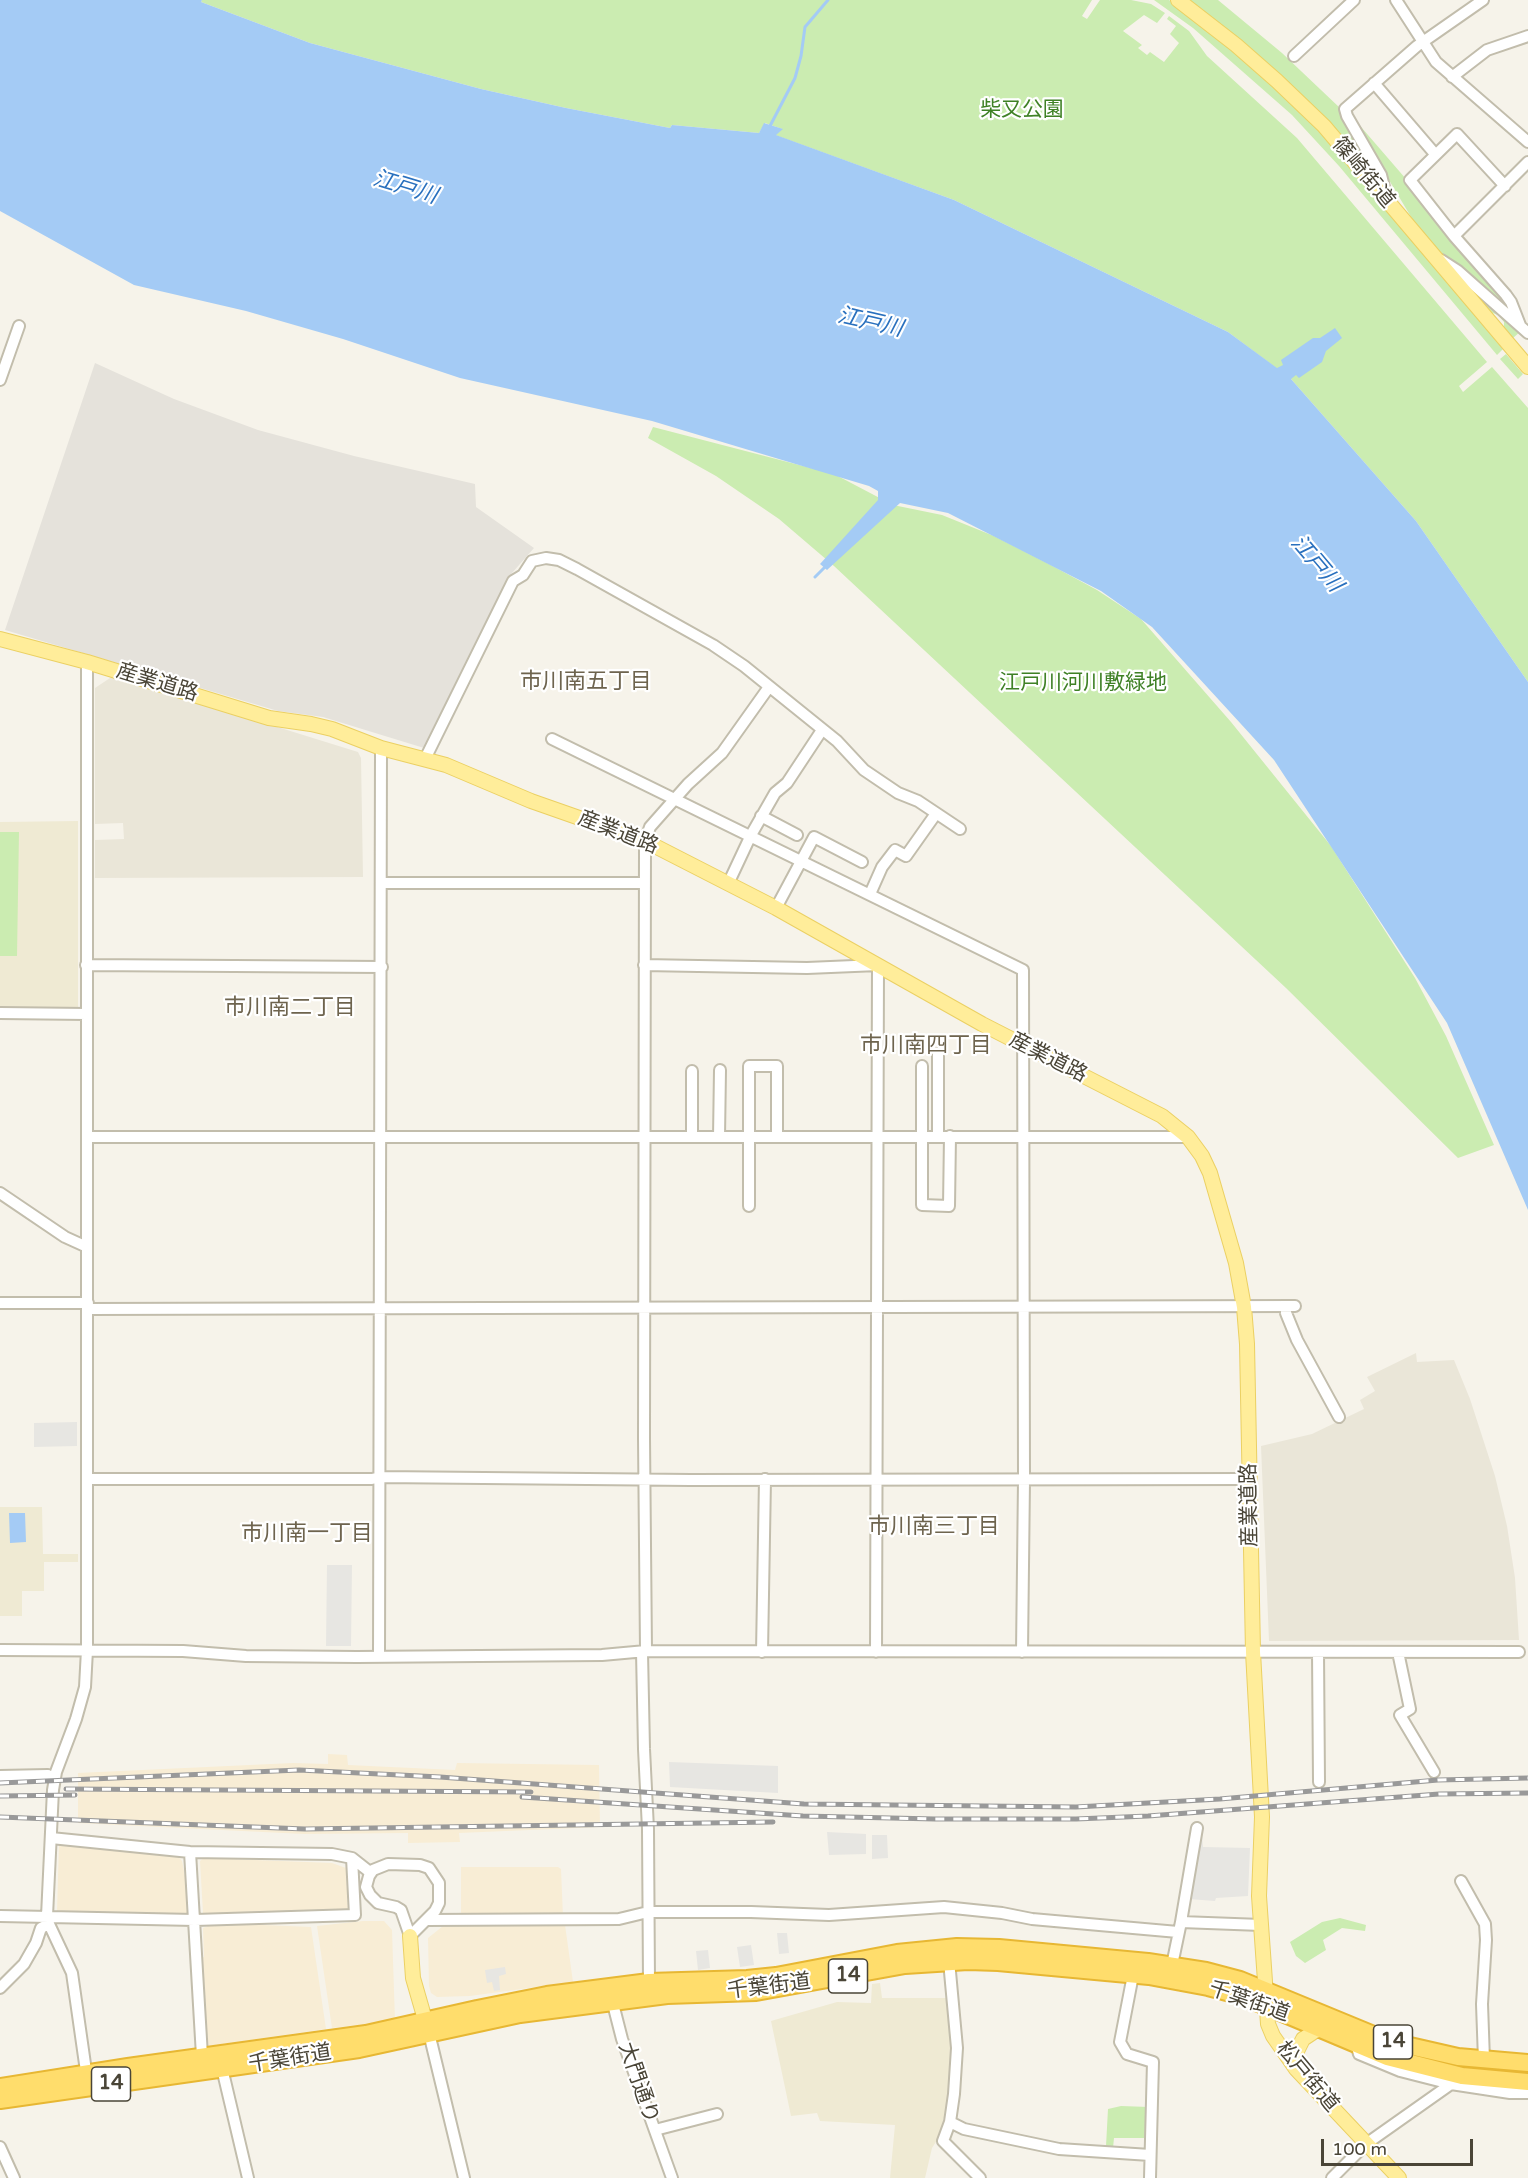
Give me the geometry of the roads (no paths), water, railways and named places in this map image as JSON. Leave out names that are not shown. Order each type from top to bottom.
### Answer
[{"type":"highway","name":"千葉街道","points":[[0,2087],[87,2081],[221,2062],[366,2034],[504,2016],[610,1994],[649,1982],[776,1976],[897,1953],[957,1947],[999,1948],[1172,1965],[1231,1977],[1323,2030],[1387,2057],[1441,2071],[1494,2080],[1528,2082]]},
{"type":"highway","name":"千葉街道","points":[[610,1994],[756,1992],[893,1967],[949,1961],[998,1962],[1164,1978],[1242,1996],[1266,1998],[1388,2041],[1430,2052],[1484,2060],[1528,2062]]},
{"type":"highway","name":"千葉街道","points":[[0,2100],[202,2056],[221,2062]]},
{"type":"main road","name":"篠崎街道","points":[[1178,0],[1244,52],[1324,126],[1528,367]]},
{"type":"main road","name":"産業道路","points":[[0,639],[87,662],[269,718],[332,729],[381,748],[446,765],[531,801],[645,840],[776,908],[1024,1046],[1162,1116],[1188,1137],[1202,1156],[1210,1173],[1236,1263],[1244,1307],[1247,1344],[1253,1652],[1262,1817],[1259,1896],[1266,1998]]},
{"type":"main road","points":[[410,1936],[413,1978],[427,2027]]},
{"type":"main road","name":"松戸街道","points":[[1266,1998],[1268,2024],[1273,2036],[1296,2068],[1399,2178]]},
{"type":"main road","points":[[1296,2068],[1296,2055],[1303,2039],[1315,2031],[1323,2030]]},
{"type":"street","points":[[1294,56],[1354,0]]},
{"type":"street","points":[[1396,0],[1436,62],[1528,142]]},
{"type":"street","points":[[1387,201],[1381,175],[1345,109],[1423,42],[1483,0]]},
{"type":"street","points":[[1452,77],[1487,50],[1528,36]]},
{"type":"street","points":[[1374,83],[1436,154]]},
{"type":"street","points":[[1505,186],[1458,134],[1410,180],[1454,236],[1506,295],[1526,330]]},
{"type":"street","points":[[1454,236],[1528,162]]},
{"type":"street","points":[[1432,256],[1458,271],[1526,330]]},
{"type":"street","points":[[0,380],[19,326]]},
{"type":"street","points":[[425,759],[513,581],[523,574],[532,561],[546,558],[560,560],[713,645],[744,666],[837,741],[864,770],[898,793],[918,801],[935,815],[960,829]]},
{"type":"street","points":[[87,662],[87,1650],[85,1687],[56,1772],[53,1790],[48,1920],[72,1973],[87,2081]]},
{"type":"street","points":[[649,1982],[648,1829],[644,1749],[645,840],[650,827],[688,784],[722,753],[769,687]]},
{"type":"street","points":[[728,884],[751,835],[775,793],[787,783],[822,730]]},
{"type":"street","points":[[552,739],[1023,969],[1022,1652]]},
{"type":"street","points":[[379,1657],[381,748]]},
{"type":"street","points":[[870,894],[882,867],[895,850],[906,855],[935,815]]},
{"type":"street","points":[[761,816],[797,835]]},
{"type":"street","points":[[776,908],[814,837],[862,862]]},
{"type":"street","points":[[382,883],[645,883]]},
{"type":"street","points":[[86,965],[382,967]]},
{"type":"street","points":[[644,965],[807,968],[878,965],[876,1652]]},
{"type":"street","points":[[0,1013],[87,1014]]},
{"type":"street","points":[[938,1054],[938,1136]]},
{"type":"street","points":[[748,1206],[749,1066],[777,1066],[777,1136]]},
{"type":"street","points":[[922,1066],[922,1205],[949,1206],[950,1136]]},
{"type":"street","points":[[719,1137],[720,1070]]},
{"type":"street","points":[[692,1071],[692,1137]]},
{"type":"street","points":[[87,1137],[1188,1137]]},
{"type":"street","points":[[0,1193],[65,1237],[87,1247]]},
{"type":"street","points":[[0,1303],[88,1306],[381,1308],[1291,1306],[1286,1313],[1297,1340],[1339,1417]]},
{"type":"street","points":[[88,1479],[372,1479],[380,1477],[1250,1479]]},
{"type":"street","points":[[762,1652],[765,1479]]},
{"type":"street","points":[[0,1650],[194,1651],[246,1656],[379,1657],[602,1655],[644,1652],[1519,1652]]},
{"type":"street","points":[[1317,1652],[1319,1782]]},
{"type":"street","points":[[1398,1652],[1410,1709],[1400,1715],[1434,1772]]},
{"type":"street","points":[[0,1776],[48,1775]]},
{"type":"street","points":[[1172,1965],[1197,1828]]},
{"type":"street","points":[[51,1838],[190,1852],[332,1854],[352,1858],[371,1873]]},
{"type":"street","points":[[190,1852],[202,2056]]},
{"type":"street","points":[[0,1916],[48,1920],[195,1920],[355,1915],[352,1858]]},
{"type":"street","points":[[387,1864],[420,1864],[429,1868],[439,1883],[440,1894],[435,1911],[410,1936],[401,1910],[378,1903],[370,1895],[366,1887],[371,1873],[387,1864]]},
{"type":"street","points":[[1461,1881],[1485,1924],[1482,2004],[1484,2060]]},
{"type":"street","points":[[426,1920],[609,1919],[648,1912],[828,1915],[944,1907],[1002,1913],[1032,1919],[1180,1927],[1261,1925]]},
{"type":"street","points":[[0,1988],[24,1964],[36,1943],[41,1928],[48,1920]]},
{"type":"street","points":[[949,1961],[957,2048],[950,2122],[943,2140],[980,2178]]},
{"type":"street","points":[[1133,1975],[1120,2042],[1127,2054],[1153,2062],[1150,2178]]},
{"type":"street","name":"大門通り","points":[[610,1994],[622,2039],[672,2178]]},
{"type":"street","points":[[427,2027],[464,2178]]},
{"type":"street","points":[[1355,2043],[1359,2054],[1400,2071],[1451,2084],[1510,2093],[1528,2093]]},
{"type":"street","points":[[221,2062],[248,2178]]},
{"type":"street","points":[[1332,2178],[1366,2144],[1451,2084]]},
{"type":"street","points":[[655,2130],[717,2114]]},
{"type":"street","points":[[950,2122],[964,2129],[1059,2149],[1150,2155]]},
{"type":"street","points":[[0,2147],[14,2178]]},
{"type":"water","name":"江戸川","points":[[0,0],[202,0],[201,2],[310,43],[481,89],[566,108],[670,128],[672,125],[759,133],[764,123],[783,129],[776,135],[954,200],[1228,332],[1277,368],[1283,365],[1281,360],[1313,338],[1320,338],[1335,328],[1342,338],[1326,351],[1322,362],[1299,378],[1296,375],[1291,379],[1416,521],[1528,682],[1528,1210],[1447,1023],[1274,760],[1152,627],[1101,591],[948,513],[900,503],[827,570],[820,564],[878,500],[878,491],[869,486],[652,421],[460,378],[343,339],[246,311],[134,285],[0,211]]},
{"type":"water","points":[[9,1513],[25,1513],[26,1542],[10,1543]]},
{"type":"waterway","points":[[770,126],[795,78],[805,27],[828,0]]},
{"type":"waterway","points":[[815,577],[826,566]]},
{"type":"railway","points":[[0,1783],[299,1770],[440,1777],[804,1804],[1076,1807],[1220,1799],[1438,1780],[1528,1778]]},
{"type":"railway","points":[[66,1789],[531,1792]]},
{"type":"railway","points":[[522,1797],[803,1816],[1076,1819],[1148,1816],[1439,1794],[1528,1793]]},
{"type":"railway","points":[[0,1796],[75,1795]]},
{"type":"railway","points":[[0,1817],[305,1829],[773,1822]]},
{"type":"district","name":"市川南五丁目","points":[[586,682]]},
{"type":"district","name":"市川南二丁目","points":[[290,1008]]},
{"type":"district","name":"市川南四丁目","points":[[926,1046]]},
{"type":"district","name":"市川南三丁目","points":[[934,1527]]},
{"type":"district","name":"市川南一丁目","points":[[307,1534]]},
{"type":"park label","name":"柴又公園","points":[[1022,110]]},
{"type":"park label","name":"江戸川河川敷緑地","points":[[1083,683]]}]
